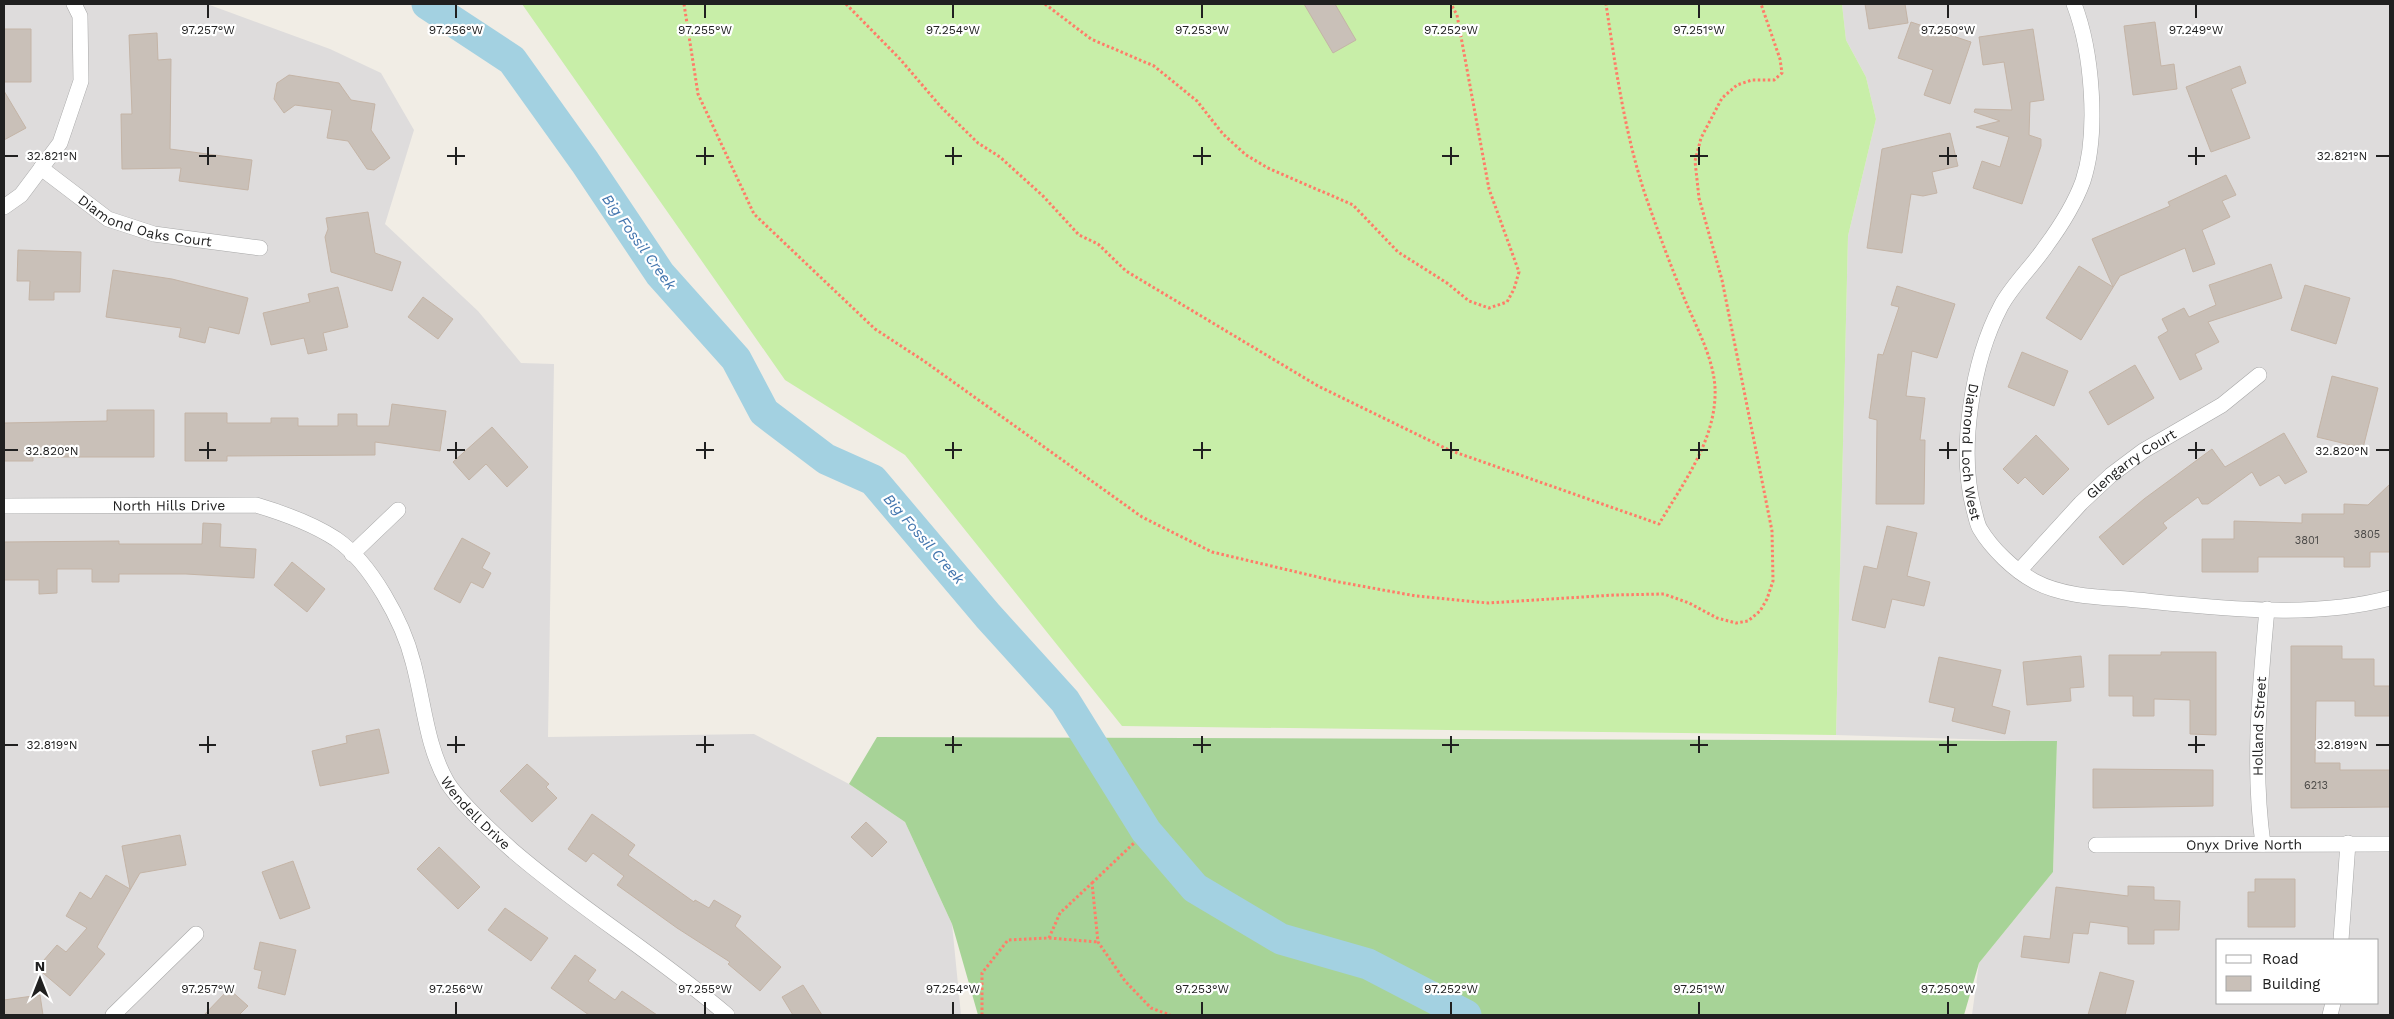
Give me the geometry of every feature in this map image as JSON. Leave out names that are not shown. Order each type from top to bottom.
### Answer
[{"type":"street","points":[[4,207],[21,195],[60,143],[81,81],[80,16],[74,4]]},
{"type":"street","name":"Diamond Loch West","points":[[2074,4],[2088,52],[2092,93],[2088,163],[2082,184],[2067,214],[2046,246],[2014,285],[2001,307],[1978,370],[1967,436],[1967,468],[1971,497],[1979,527],[1990,543],[2020,571],[2036,582],[2080,595],[2233,609],[2301,609],[2357,604],[2390,598]]},
{"type":"street","name":"Diamond Oaks Court","points":[[42,168],[108,219],[154,234],[260,248]]},
{"type":"street","name":"Glengarry Court","points":[[2020,571],[2081,503],[2111,475],[2143,451],[2222,406],[2259,375]]},
{"type":"street","name":"North Hills Drive","points":[[4,506],[256,505],[279,512],[328,535]]},
{"type":"street","points":[[352,554],[398,510]]},
{"type":"street","name":"Wendell Drive","points":[[328,535],[337,540],[359,560],[383,594],[398,622],[413,661],[430,740],[447,782],[488,829],[543,877],[686,980],[728,1015]]},
{"type":"street","name":"Holland Street","points":[[2263,844],[2259,811],[2257,754],[2259,701],[2267,609]]},
{"type":"street","points":[[2341,939],[2348,843]]},
{"type":"street","name":"Onyx Drive North","points":[[2096,844],[2390,844]]},
{"type":"street","points":[[113,1015],[196,934]]},
{"type":"path","points":[[684,4],[698,94],[754,214],[875,329],[932,367],[1142,516],[1212,552],[1339,582],[1416,596],[1488,603],[1614,594],[1664,594],[1689,603],[1717,618],[1736,623],[1748,621],[1760,611],[1767,599],[1773,581],[1772,531],[1722,280],[1700,198],[1695,171],[1702,138],[1722,98],[1737,85],[1752,80],[1774,80],[1782,73],[1780,59],[1761,4]]},
{"type":"path","points":[[846,4],[900,59],[941,107],[978,143],[1000,157],[1043,196],[1079,235],[1098,244],[1126,271],[1318,386],[1449,450],[1660,524],[1701,452],[1713,421],[1716,396],[1709,362],[1699,330],[1662,242],[1633,156],[1617,80],[1606,4]]},
{"type":"path","points":[[1045,4],[1091,39],[1154,66],[1196,101],[1223,134],[1246,155],[1268,168],[1353,205],[1398,252],[1447,283],[1468,301],[1489,308],[1507,302],[1514,290],[1519,272],[1489,189],[1457,15],[1451,4]]},
{"type":"path","points":[[1049,938],[1060,912],[1134,843]]},
{"type":"path","points":[[1092,883],[1098,942],[1125,981],[1151,1008],[1170,1015]]},
{"type":"path","points":[[982,1015],[982,973],[1008,940],[1049,938],[1098,942]]},
{"type":"path","points":[[1151,1008],[1152,1015]]},
{"type":"shaded area","points":[[4,4],[207,4],[330,49],[381,73],[414,130],[385,224],[478,311],[521,363],[554,364],[548,737],[754,734],[849,784],[905,822],[952,924],[961,1015],[4,1015]]},
{"type":"shaded area","points":[[1842,4],[2390,4],[2390,1015],[1972,1015],[1979,963],[2053,872],[2057,742],[1836,735],[1848,236],[1876,119],[1866,77],[1846,40]]},
{"type":"green space","points":[[522,4],[1842,4],[1846,40],[1866,77],[1876,119],[1848,236],[1836,735],[1122,726],[905,455],[785,380]]},
{"type":"green space","points":[[877,737],[2057,741],[2053,872],[1979,963],[1964,1015],[978,1015],[952,924],[905,822],[849,784]]},
{"type":"building","points":[[1304,4],[1335,4],[1356,40],[1333,53]]},
{"type":"building","points":[[1865,4],[1905,4],[1908,23],[1869,29]]},
{"type":"building","points":[[1911,22],[1971,42],[1950,104],[1924,95],[1933,70],[1898,58]]},
{"type":"building","points":[[2155,22],[2161,66],[2174,64],[2177,89],[2133,95],[2124,26]]},
{"type":"building","points":[[4,29],[31,29],[31,82],[4,82]]},
{"type":"building","points":[[2033,29],[2044,100],[2030,102],[2029,135],[2041,139],[2041,146],[2022,204],[1973,188],[1982,161],[2000,167],[2009,137],[1976,127],[2000,121],[1974,112],[1975,109],[2012,110],[2004,62],[1983,65],[1979,37]]},
{"type":"building","points":[[157,33],[158,60],[171,59],[170,149],[252,160],[248,190],[179,181],[181,168],[122,169],[121,114],[132,114],[129,35]]},
{"type":"building","points":[[2240,66],[2246,83],[2231,89],[2250,138],[2211,152],[2186,87]]},
{"type":"building","points":[[289,75],[339,83],[351,100],[375,104],[371,130],[390,158],[374,170],[367,169],[348,141],[327,138],[332,110],[295,105],[284,113],[274,99],[277,83]]},
{"type":"building","points":[[4,91],[26,128],[4,140]]},
{"type":"building","points":[[1950,133],[1958,166],[1932,172],[1937,193],[1923,196],[1911,194],[1902,253],[1867,248],[1882,149]]},
{"type":"building","points":[[2226,175],[2236,195],[2222,201],[2230,217],[2202,230],[2215,264],[2193,272],[2185,248],[2120,276],[2081,340],[2046,318],[2079,266],[2113,287],[2092,239],[2170,206],[2168,202]]},
{"type":"building","points":[[368,212],[375,253],[401,262],[392,291],[331,272],[325,237],[328,229],[326,218]]},
{"type":"building","points":[[18,250],[81,252],[80,292],[54,292],[54,300],[29,300],[30,281],[17,281]]},
{"type":"building","points":[[2271,264],[2282,298],[2208,322],[2219,342],[2195,354],[2202,369],[2180,380],[2158,337],[2168,331],[2162,319],[2184,308],[2189,317],[2216,305],[2209,285]]},
{"type":"building","points":[[113,270],[172,279],[248,298],[239,334],[209,327],[205,343],[179,337],[181,328],[106,317]]},
{"type":"building","points":[[2305,285],[2350,298],[2336,344],[2291,330]]},
{"type":"building","points":[[1897,286],[1955,304],[1937,358],[1912,351],[1906,396],[1925,398],[1920,440],[1925,440],[1924,504],[1876,504],[1877,420],[1869,418],[1878,354],[1883,355],[1899,307],[1891,305]]},
{"type":"building","points":[[338,287],[348,327],[323,333],[327,350],[308,354],[304,338],[271,345],[263,313],[310,302],[308,294]]},
{"type":"building","points":[[423,297],[453,319],[438,339],[408,317]]},
{"type":"building","points":[[2022,352],[2068,371],[2054,406],[2008,387]]},
{"type":"building","points":[[2135,365],[2154,398],[2108,425],[2089,392]]},
{"type":"building","points":[[2332,376],[2378,388],[2363,448],[2317,437]]},
{"type":"building","points":[[392,404],[446,411],[440,451],[375,442],[375,455],[227,456],[227,461],[185,461],[185,413],[227,413],[227,423],[271,423],[271,418],[298,418],[298,426],[338,426],[338,414],[357,414],[357,426],[389,426]]},
{"type":"building","points":[[107,410],[154,410],[154,457],[33,457],[33,461],[4,461],[4,423],[107,421]]},
{"type":"building","points":[[492,427],[528,467],[507,487],[486,464],[469,480],[453,462]]},
{"type":"building","points":[[2284,433],[2307,472],[2285,484],[2279,475],[2260,486],[2252,472],[2208,504],[2202,504],[2198,497],[2163,523],[2167,528],[2123,565],[2099,537],[2144,499],[2212,449],[2225,467]]},
{"type":"building","points":[[2036,435],[2069,469],[2043,495],[2025,477],[2018,484],[2003,469]]},
{"type":"building","points":[[2390,484],[2390,552],[2370,552],[2370,567],[2344,567],[2344,557],[2258,557],[2258,572],[2202,572],[2202,539],[2234,539],[2234,521],[2302,523],[2302,514],[2344,514],[2344,504],[2368,505]]},
{"type":"building","points":[[203,523],[221,524],[220,547],[256,549],[254,578],[186,574],[119,574],[119,582],[92,582],[92,569],[57,569],[57,593],[39,594],[39,580],[4,580],[4,542],[119,541],[119,544],[202,544]]},
{"type":"building","points":[[1887,526],[1917,533],[1907,576],[1930,582],[1924,606],[1892,599],[1885,628],[1852,620],[1864,566],[1877,569]]},
{"type":"building","points":[[462,538],[490,553],[482,568],[491,573],[483,588],[471,582],[460,603],[434,589]]},
{"type":"building","points":[[292,562],[325,589],[307,612],[274,585]]},
{"type":"building","points":[[2291,646],[2342,646],[2342,659],[2374,659],[2374,686],[2390,686],[2390,716],[2355,716],[2355,701],[2316,701],[2315,763],[2340,763],[2340,770],[2390,770],[2390,807],[2291,808]]},
{"type":"building","points":[[2161,652],[2216,652],[2216,735],[2190,734],[2190,700],[2154,699],[2154,716],[2133,716],[2133,696],[2109,696],[2109,655],[2161,655]]},
{"type":"building","points":[[2081,656],[2084,687],[2070,688],[2071,701],[2027,705],[2023,662]]},
{"type":"building","points":[[1939,657],[2001,670],[1992,706],[2010,711],[2005,734],[1952,721],[1955,708],[1929,702]]},
{"type":"building","points":[[379,729],[389,773],[320,786],[312,751],[347,743],[346,736]]},
{"type":"building","points":[[527,764],[549,784],[546,787],[557,798],[532,822],[500,791]]},
{"type":"building","points":[[2093,769],[2213,770],[2213,806],[2093,808]]},
{"type":"building","points":[[592,814],[635,845],[628,855],[694,902],[695,900],[709,908],[714,900],[741,916],[735,926],[781,967],[760,991],[728,964],[730,962],[677,928],[617,885],[624,876],[593,853],[586,862],[568,849]]},
{"type":"building","points":[[866,822],[887,842],[872,857],[851,837]]},
{"type":"building","points":[[180,835],[186,865],[140,873],[97,947],[105,954],[70,996],[37,968],[57,945],[66,952],[87,928],[66,916],[80,892],[91,899],[106,875],[130,889],[122,846]]},
{"type":"building","points":[[439,847],[480,887],[458,909],[417,869]]},
{"type":"building","points":[[293,861],[310,908],[280,919],[262,872]]},
{"type":"building","points":[[2255,879],[2295,879],[2295,927],[2248,927],[2248,892],[2255,892]]},
{"type":"building","points":[[2128,886],[2154,887],[2154,900],[2180,901],[2179,930],[2154,930],[2154,944],[2128,944],[2128,927],[2090,922],[2088,934],[2073,933],[2069,963],[2021,957],[2024,936],[2050,939],[2056,887],[2128,896]]},
{"type":"building","points":[[505,908],[548,938],[531,961],[488,930]]},
{"type":"building","points":[[260,942],[296,950],[285,995],[258,988],[262,971],[254,969]]},
{"type":"building","points":[[575,955],[596,970],[588,981],[615,1000],[622,991],[657,1015],[589,1015],[551,988]]},
{"type":"building","points":[[2100,972],[2134,981],[2125,1015],[2088,1015]]},
{"type":"building","points":[[803,985],[822,1015],[793,1015],[782,997]]},
{"type":"building","points":[[229,989],[248,1006],[239,1015],[204,1015]]},
{"type":"building","points":[[40,995],[43,1015],[4,1015],[4,1000]]},
{"type":"waterway","name":"Big Fossil Creek","points":[[427,4],[512,60],[585,162],[660,274],[736,359],[764,412],[826,459],[873,480],[988,616],[1065,701],[1146,831],[1195,888],[1281,939],[1368,964],[1466,1015]]}]
